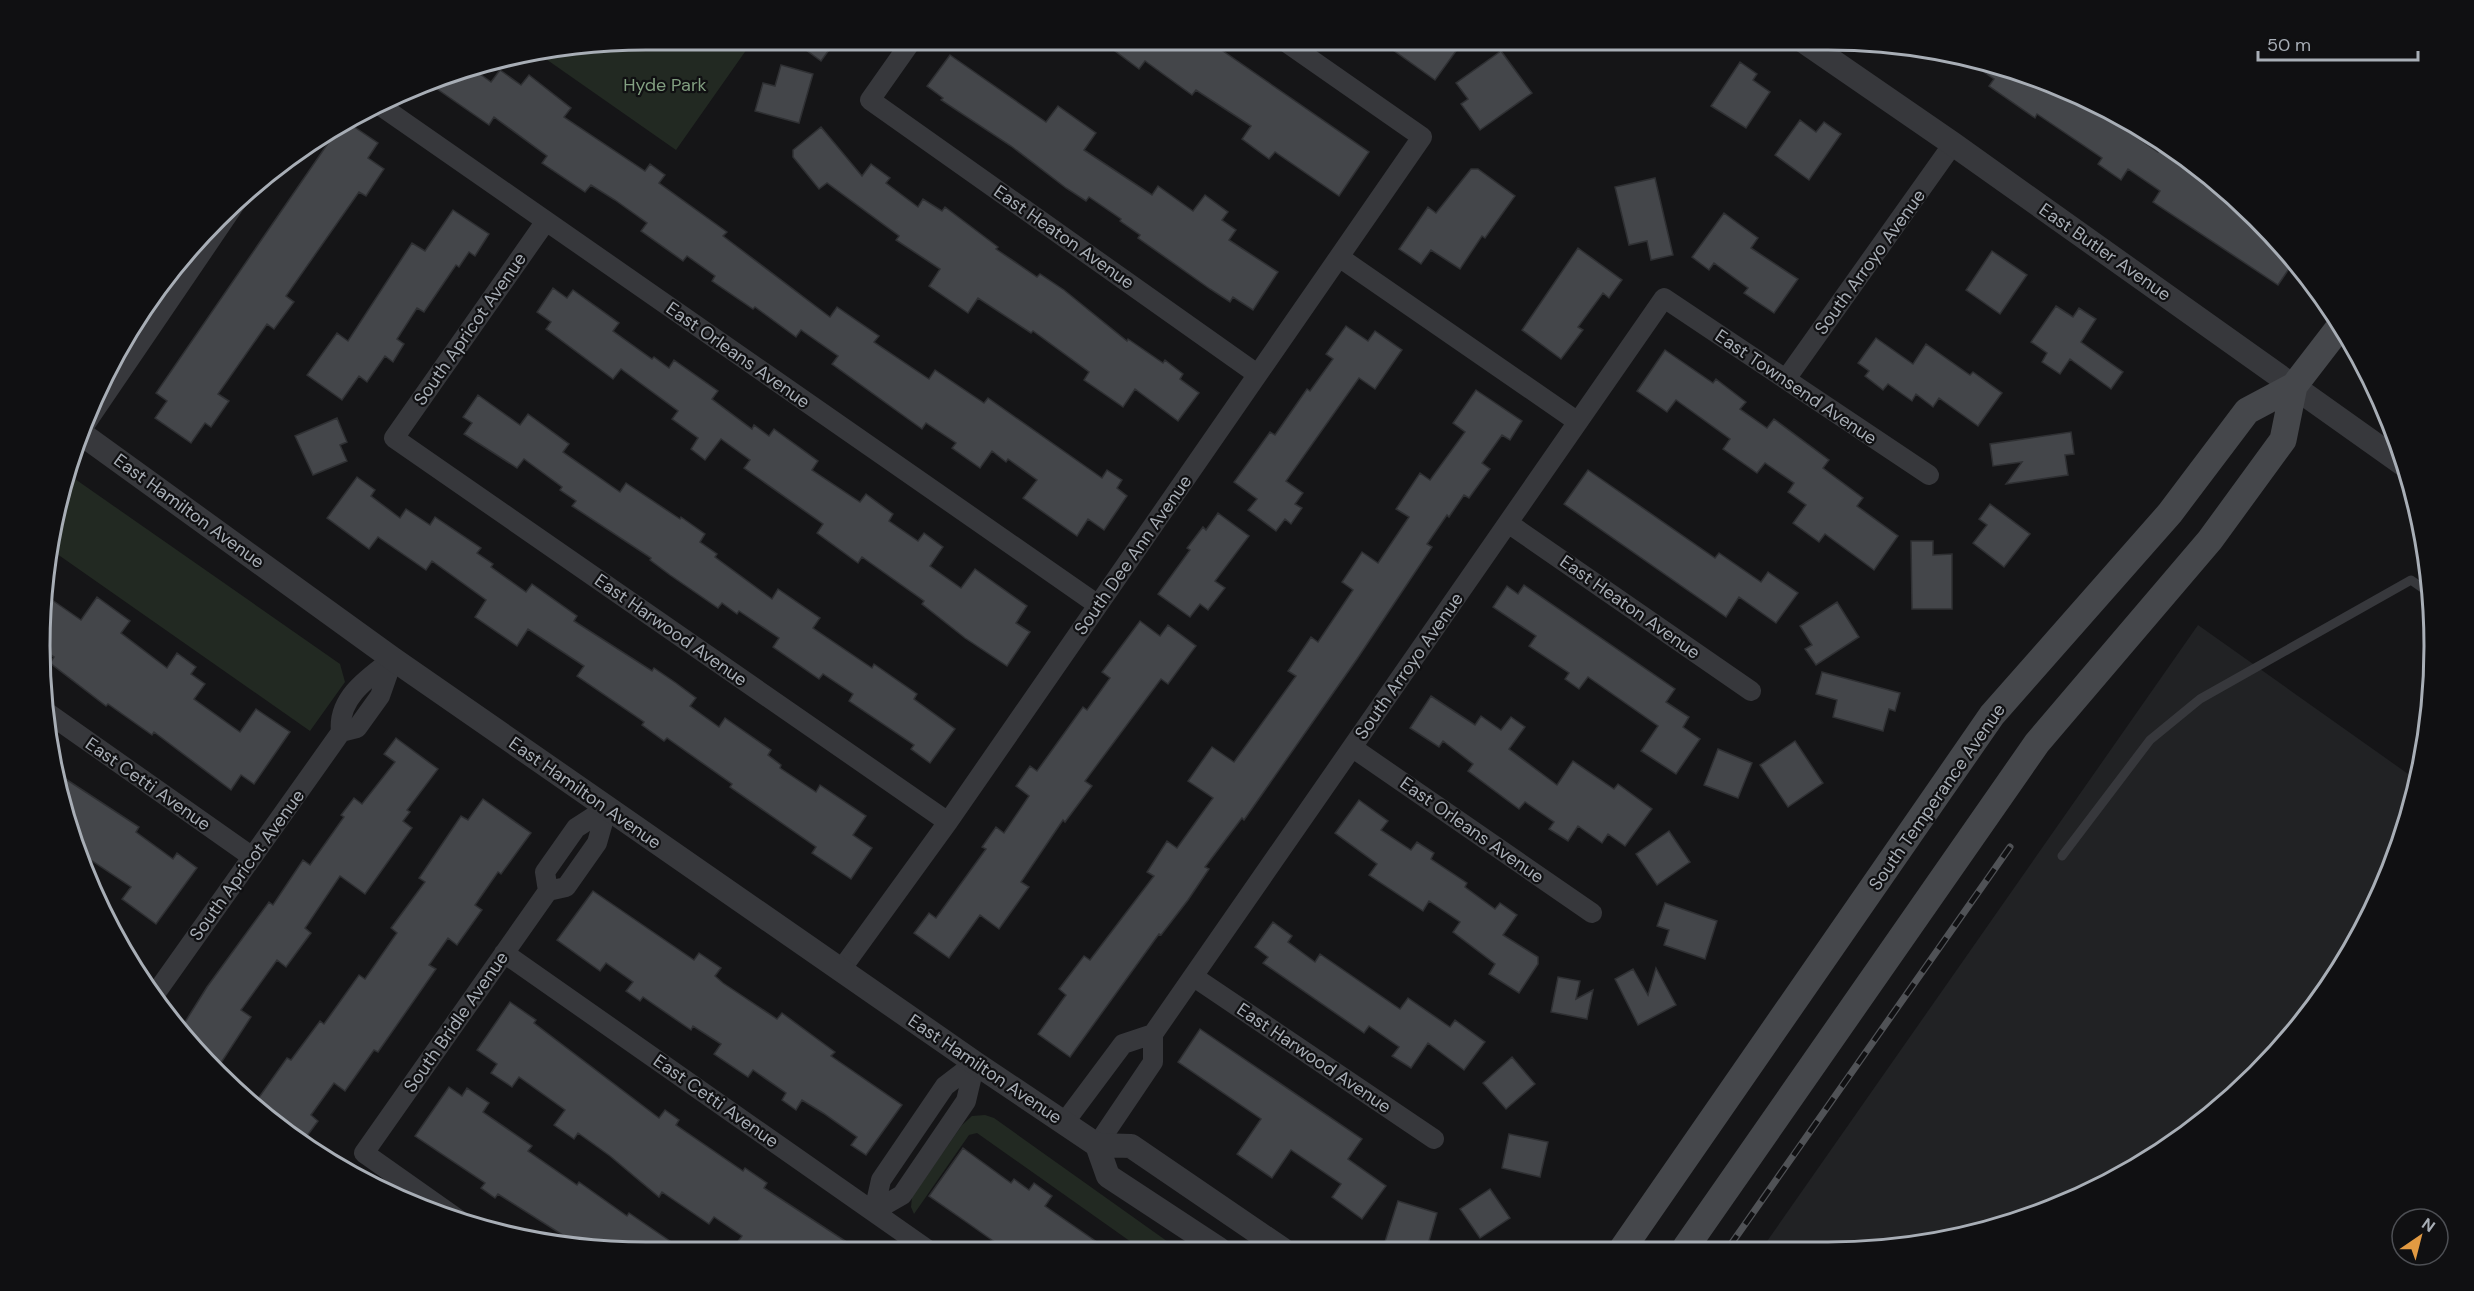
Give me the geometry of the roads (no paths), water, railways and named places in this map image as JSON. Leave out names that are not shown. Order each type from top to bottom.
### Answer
[{"type":"main road","name":"South Temperance Avenue","points":[[1627,1242],[1992,715],[2170,513],[2247,411],[2294,386],[2335,332]]},
{"type":"main road","name":"South Temperance Avenue","points":[[1689,1242],[2037,743],[2210,540],[2283,440],[2294,386]]},
{"type":"street","name":"East Heaton Avenue","points":[[905,50],[870,100],[1257,374]]},
{"type":"street","name":"South Dee Ann Avenue","points":[[840,970],[948,822],[1422,137],[1297,50]]},
{"type":"street","name":"East Butler Avenue","points":[[1817,50],[1953,144],[2394,458]]},
{"type":"street","name":"East Orleans Avenue","points":[[386,109],[1098,605]]},
{"type":"street","name":"South Arroyo Avenue","points":[[1786,380],[1953,144]]},
{"type":"street","name":"South Apricot Avenue","points":[[394,438],[546,221]]},
{"type":"street","points":[[1339,257],[1578,422]]},
{"type":"street","points":[[113,378],[174,282]]},
{"type":"street","name":"South Arroyo Avenue","points":[[1153,1034],[1664,298]]},
{"type":"street","name":"East Townsend Avenue","points":[[1664,298],[1929,475]]},
{"type":"street","name":"East Hamilton Avenue","points":[[87,438],[393,658],[607,808],[1097,1145]]},
{"type":"street","name":"East Harwood Avenue","points":[[394,438],[948,822]]},
{"type":"street","name":"East Heaton Avenue","points":[[1508,523],[1751,692]]},
{"type":"street","name":"South Apricot Avenue","points":[[159,989],[251,856],[303,789],[341,732],[339,716],[361,683],[393,658]]},
{"type":"street","name":"East Cetti Avenue","points":[[54,718],[251,856]]},
{"type":"street","name":"East Orleans Avenue","points":[[1353,748],[1592,913]]},
{"type":"street","name":"South Bridle Avenue","points":[[433,1202],[364,1154],[548,891],[545,872],[576,828],[607,808]]},
{"type":"street","name":"East Cetti Avenue","points":[[504,953],[917,1242]]},
{"type":"street","name":"East Harwood Avenue","points":[[1194,977],[1434,1139]]},
{"type":"street","points":[[1064,1123],[1123,1044],[1153,1034],[1153,1062],[1097,1145]]},
{"type":"street","points":[[975,1063],[966,1101],[902,1194],[874,1211],[881,1180],[938,1095],[945,1086],[975,1063]]},
{"type":"street","points":[[1097,1145],[1131,1146],[1272,1242]]},
{"type":"street","points":[[1097,1145],[1108,1176],[1208,1242]]},
{"type":"lane","points":[[2062,856],[2150,740],[2200,699],[2411,580],[2421,587]]},
{"type":"railway","points":[[1733,1242],[2010,847]]},
{"type":"park label","name":"Hyde Park","points":[[665,85]]}]
